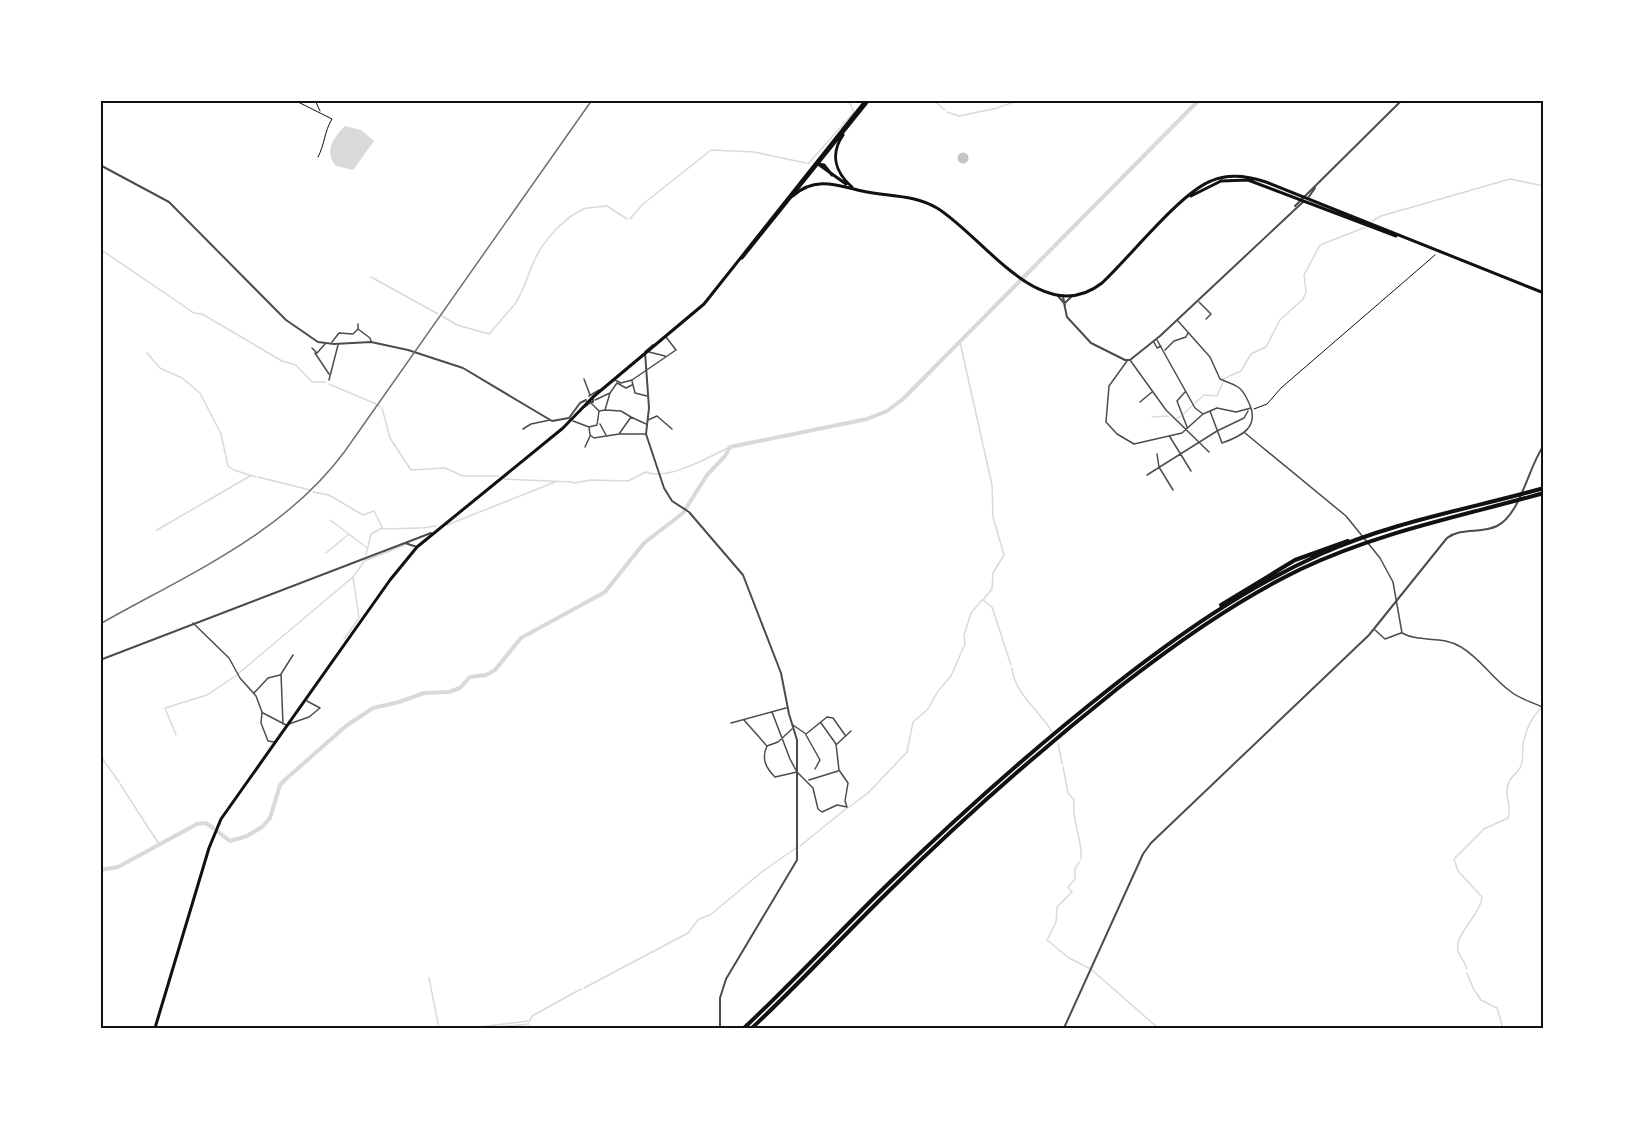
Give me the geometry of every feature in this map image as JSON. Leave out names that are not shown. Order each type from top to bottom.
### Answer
[{"type":"highway","points":[[744,1029],[961,815],[1065,725],[1163,648],[1249,591],[1306,561],[1360,539],[1422,519],[1544,490]]},
{"type":"highway","points":[[752,1029],[909,871],[982,804],[1082,717],[1202,626],[1275,582],[1341,551],[1410,528],[1544,490]]},
{"type":"main road","points":[[853,188],[842,176],[835,159],[837,144],[868,100]]},
{"type":"main road","points":[[155,1029],[215,832],[233,800],[285,725],[413,551],[431,533],[567,424],[568,420],[590,399],[616,381],[704,304],[868,100]]},
{"type":"main road","points":[[723,280],[847,129]]},
{"type":"main road","points":[[805,176],[818,164],[821,156]]},
{"type":"main road","points":[[818,164],[824,165],[834,176],[853,188]]},
{"type":"main road","points":[[785,204],[800,190],[817,183],[828,182],[909,197],[932,206],[1026,282],[1043,292],[1063,297],[1086,293],[1102,283],[1178,206],[1206,183],[1233,176],[1260,180],[1296,193],[1314,204],[1544,293]]},
{"type":"main road","points":[[1178,206],[1203,188],[1230,179],[1257,183],[1320,203],[1437,251]]},
{"type":"street","points":[[1252,409],[1231,412],[1218,407],[1203,414],[1187,428],[1169,436],[1134,444],[1117,434],[1106,422],[1109,386],[1129,361],[1178,320],[1305,199],[1402,100]]},
{"type":"street","points":[[100,165],[169,202],[286,320],[318,342],[331,344],[371,342],[408,350],[471,371],[550,420]]},
{"type":"street","points":[[1296,193],[1312,192]]},
{"type":"street","points":[[1312,192],[1320,203]]},
{"type":"street","points":[[1290,195],[1297,205]]},
{"type":"street","points":[[1297,205],[1314,204]]},
{"type":"street","points":[[1058,296],[1067,317],[1094,345],[1129,361],[1153,392],[1209,452]]},
{"type":"street","points":[[1065,308],[1066,302],[1072,296]]},
{"type":"street","points":[[1063,297],[1066,302]]},
{"type":"street","points":[[1198,301],[1211,314],[1206,319]]},
{"type":"street","points":[[1178,320],[1212,361],[1220,379],[1241,389],[1252,409],[1253,420],[1245,433],[1222,443],[1217,431],[1216,420],[1210,411]]},
{"type":"street","points":[[358,324],[358,329]]},
{"type":"street","points":[[331,344],[339,333],[352,334],[358,329]]},
{"type":"street","points":[[358,329],[370,338],[371,342]]},
{"type":"street","points":[[1164,351],[1174,341],[1186,337],[1188,331]]},
{"type":"street","points":[[352,334],[353,343]]},
{"type":"street","points":[[616,381],[632,380],[676,350],[666,337]]},
{"type":"street","points":[[1157,339],[1195,408],[1203,414]]},
{"type":"street","points":[[1154,342],[1157,348],[1161,346]]},
{"type":"street","points":[[315,353],[322,350],[326,343]]},
{"type":"street","points":[[329,380],[338,344]]},
{"type":"street","points":[[312,348],[325,370],[331,374]]},
{"type":"street","points":[[666,356],[647,353],[646,434],[659,474],[669,498],[685,509],[743,575],[781,673],[787,707],[797,740],[796,864],[726,979],[720,998],[720,1029]]},
{"type":"street","points":[[584,380],[590,399],[599,411],[600,429],[607,436]]},
{"type":"street","points":[[632,380],[635,393],[648,396]]},
{"type":"street","points":[[616,381],[627,388],[632,385]]},
{"type":"street","points":[[605,410],[616,381]]},
{"type":"street","points":[[1186,390],[1177,401],[1187,428]]},
{"type":"street","points":[[1140,402],[1153,392]]},
{"type":"street","points":[[568,420],[590,399],[610,393]]},
{"type":"street","points":[[1147,475],[1217,431],[1246,417],[1248,410]]},
{"type":"street","points":[[599,411],[621,411],[646,424]]},
{"type":"street","points":[[647,420],[657,416],[672,429]]},
{"type":"street","points":[[619,434],[631,417]]},
{"type":"street","points":[[523,429],[531,424],[550,420],[568,420],[589,427],[600,423]]},
{"type":"street","points":[[585,447],[590,435],[589,427]]},
{"type":"street","points":[[1245,433],[1346,516],[1372,548],[1386,566],[1398,599],[1402,633]]},
{"type":"street","points":[[590,435],[594,438],[619,434],[646,434]]},
{"type":"street","points":[[1169,436],[1191,471]]},
{"type":"street","points":[[1064,1029],[1148,846],[1375,629],[1447,538],[1461,531],[1497,526],[1505,520],[1544,445]]},
{"type":"street","points":[[1157,454],[1159,467],[1173,490]]},
{"type":"street","points":[[100,660],[402,544],[411,543],[431,533]]},
{"type":"street","points":[[411,543],[417,547]]},
{"type":"street","points":[[411,543],[413,551]]},
{"type":"street","points":[[193,623],[229,658],[240,678],[254,693],[262,712],[263,732],[268,741],[274,742]]},
{"type":"street","points":[[1375,629],[1385,639],[1402,633],[1414,640],[1435,638],[1459,646],[1480,662],[1511,693],[1544,708]]},
{"type":"street","points":[[285,725],[281,674],[293,655]]},
{"type":"street","points":[[254,693],[259,691],[268,678],[281,674]]},
{"type":"street","points":[[262,712],[285,725],[301,720],[320,708],[316,703],[310,704],[306,698]]},
{"type":"street","points":[[731,723],[787,707]]},
{"type":"street","points":[[296,712],[301,720]]},
{"type":"street","points":[[772,712],[797,772],[813,788],[818,809],[822,812],[837,805],[847,807],[845,801],[848,783],[839,770],[836,744],[822,723]]},
{"type":"street","points":[[806,734],[827,717],[833,718],[845,735]]},
{"type":"street","points":[[743,719],[767,746]]},
{"type":"street","points":[[794,727],[806,734],[809,745],[820,760],[815,769]]},
{"type":"street","points":[[794,727],[782,739],[767,746],[764,755],[766,766],[775,777],[797,772]]},
{"type":"street","points":[[836,744],[850,730]]},
{"type":"street","points":[[807,781],[839,770]]},
{"type":"path","points":[[294,100],[332,119],[324,132],[325,142],[318,157]]},
{"type":"path","points":[[315,100],[321,113]]},
{"type":"path","points":[[1252,409],[1269,403],[1281,388],[1437,251]]},
{"type":"shaded area","points":[[345,126],[361,130],[374,141],[353,170],[336,166],[330,155],[334,140]]},
{"type":"building","points":[[963,152],[969,158],[963,164],[957,158]]},
{"type":"waterway","points":[[808,164],[854,112],[848,100]]},
{"type":"waterway","points":[[933,100],[945,110]]},
{"type":"waterway","points":[[999,107],[1021,100]]},
{"type":"waterway","points":[[217,831],[230,841],[247,836],[262,827],[270,818],[280,785],[346,726],[373,708],[424,693],[449,692],[460,688],[470,677],[486,675],[495,670],[521,638],[605,592],[644,543],[683,513],[707,475],[725,456],[730,447],[867,419],[887,411],[903,399],[1199,100]]},
{"type":"waterway","points":[[947,112],[959,116],[998,108]]},
{"type":"waterway","points":[[643,204],[711,150],[754,152],[806,163]]},
{"type":"waterway","points":[[1372,221],[1381,216],[1510,179],[1544,186]]},
{"type":"waterway","points":[[630,219],[642,205]]},
{"type":"waterway","points":[[587,208],[607,206],[627,219]]},
{"type":"waterway","points":[[515,304],[543,245],[563,223],[586,208]]},
{"type":"waterway","points":[[1223,379],[1241,371],[1251,354],[1266,347],[1280,320],[1303,299],[1306,292],[1304,275],[1320,245],[1366,227]]},
{"type":"waterway","points":[[100,249],[194,313]]},
{"type":"waterway","points":[[371,277],[438,314]]},
{"type":"waterway","points":[[442,316],[457,325],[489,334],[514,305]]},
{"type":"waterway","points":[[195,313],[202,314],[282,361],[296,365],[312,382],[326,382]]},
{"type":"waterway","points":[[960,342],[992,485],[993,517],[1004,555],[993,573],[992,589],[983,600],[992,607],[1011,665]]},
{"type":"waterway","points":[[147,353],[160,368],[182,378],[200,393],[221,434],[228,466],[256,477]]},
{"type":"waterway","points":[[1195,403],[1204,395],[1217,396],[1223,382]]},
{"type":"waterway","points":[[329,384],[376,404]]},
{"type":"waterway","points":[[1183,414],[1193,405]]},
{"type":"waterway","points":[[382,408],[390,438],[411,470],[445,468],[463,476],[498,476]]},
{"type":"waterway","points":[[1152,417],[1168,416]]},
{"type":"waterway","points":[[1177,418],[1181,416]]},
{"type":"waterway","points":[[574,483],[591,480],[628,481],[646,472],[655,474],[677,471],[730,447]]},
{"type":"waterway","points":[[157,530],[250,476]]},
{"type":"waterway","points":[[258,477],[310,490]]},
{"type":"waterway","points":[[504,479],[573,482]]},
{"type":"waterway","points":[[447,525],[555,482]]},
{"type":"waterway","points":[[313,492],[329,495],[363,515],[374,511],[383,529],[420,528]]},
{"type":"waterway","points":[[330,520],[366,547]]},
{"type":"waterway","points":[[422,528],[436,526]]},
{"type":"waterway","points":[[366,555],[371,534],[382,528]]},
{"type":"waterway","points":[[326,553],[349,534]]},
{"type":"waterway","points":[[367,560],[405,545]]},
{"type":"waterway","points":[[239,673],[353,577],[366,559]]},
{"type":"waterway","points":[[344,639],[359,618],[353,577]]},
{"type":"waterway","points":[[849,807],[868,793],[907,752],[913,722],[928,709],[938,691],[951,676],[965,644],[964,635],[971,613],[982,600]]},
{"type":"waterway","points":[[1012,668],[1017,686],[1052,732]]},
{"type":"waterway","points":[[176,735],[165,708],[207,695],[237,675]]},
{"type":"waterway","points":[[1467,969],[1458,951],[1458,945],[1482,897],[1458,871],[1454,859],[1484,829],[1508,818],[1508,786],[1521,765],[1527,730],[1541,708]]},
{"type":"waterway","points":[[1058,743],[1062,764]]},
{"type":"waterway","points":[[100,755],[119,782]]},
{"type":"waterway","points":[[1063,767],[1068,793],[1074,800],[1081,859]]},
{"type":"waterway","points":[[120,784],[159,844]]},
{"type":"waterway","points":[[800,846],[847,808]]},
{"type":"waterway","points":[[100,870],[118,867],[197,824],[206,823],[213,828]]},
{"type":"waterway","points":[[584,988],[688,933],[699,919],[710,915],[763,871],[796,848]]},
{"type":"waterway","points":[[1079,862],[1075,869],[1075,879],[1068,887],[1072,892],[1057,907],[1056,922],[1047,940],[1069,958],[1089,968]]},
{"type":"waterway","points":[[1092,970],[1158,1028]]},
{"type":"waterway","points":[[1467,973],[1481,1000],[1497,1008],[1503,1028]]},
{"type":"waterway","points":[[429,978],[439,1028]]},
{"type":"waterway","points":[[530,1021],[532,1016],[581,989]]},
{"type":"waterway","points":[[470,1028],[529,1021]]},
{"type":"waterway","points":[[486,1028],[529,1024]]},
{"type":"railway","points":[[100,624],[233,550],[293,506],[321,480],[345,451],[592,100]]}]
